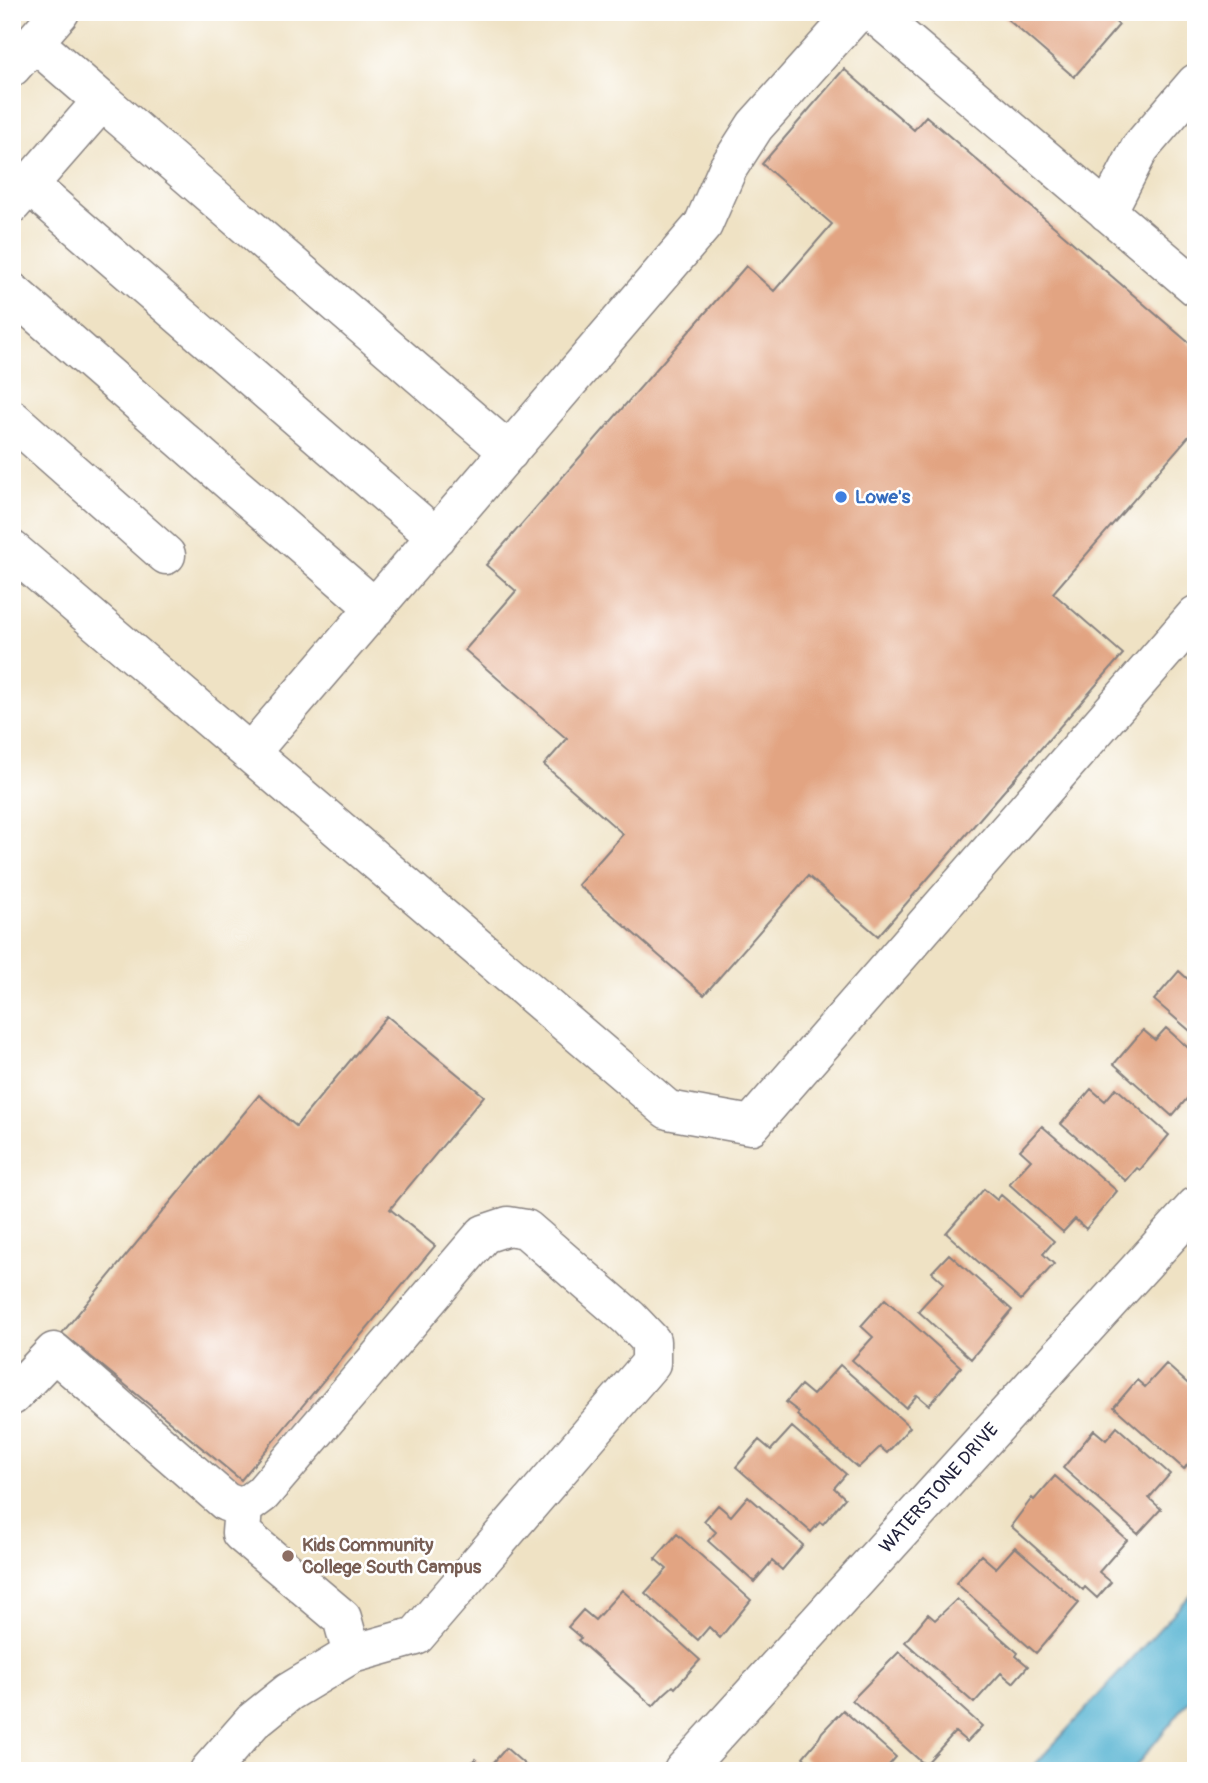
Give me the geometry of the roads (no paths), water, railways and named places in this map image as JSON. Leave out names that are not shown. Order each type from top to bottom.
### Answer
[{"type":"street","points":[[60,12],[23,55],[102,101],[509,452]]},
{"type":"street","points":[[250,753],[703,225],[728,168],[755,126],[857,12]]},
{"type":"street","points":[[872,12],[1196,287]]},
{"type":"street","points":[[1107,212],[1140,148],[1196,83]]},
{"type":"street","points":[[102,101],[20,195],[436,537]]},
{"type":"street","points":[[12,292],[375,608]]},
{"type":"street","points":[[12,419],[166,555]]},
{"type":"street","points":[[12,550],[668,1110],[751,1125],[1196,615]]},
{"type":"street","name":"WATERSTONE DRIVE","points":[[683,1771],[1196,1206]]},
{"type":"street","points":[[209,1771],[253,1721],[289,1692],[352,1654],[416,1636],[651,1363],[651,1341],[629,1318],[526,1229],[508,1226],[484,1234],[262,1494],[243,1508],[241,1533],[342,1618],[352,1654]]},
{"type":"street","points":[[12,1396],[54,1352],[226,1502],[243,1508]]},
{"type":"water","points":[[1196,1589],[1196,1692],[1132,1771],[1029,1771]]},
{"type":"place","name":"Lowe's","points":[[841,497]]},
{"type":"place","name":"Kids Community College South Campus","points":[[288,1556]]}]
